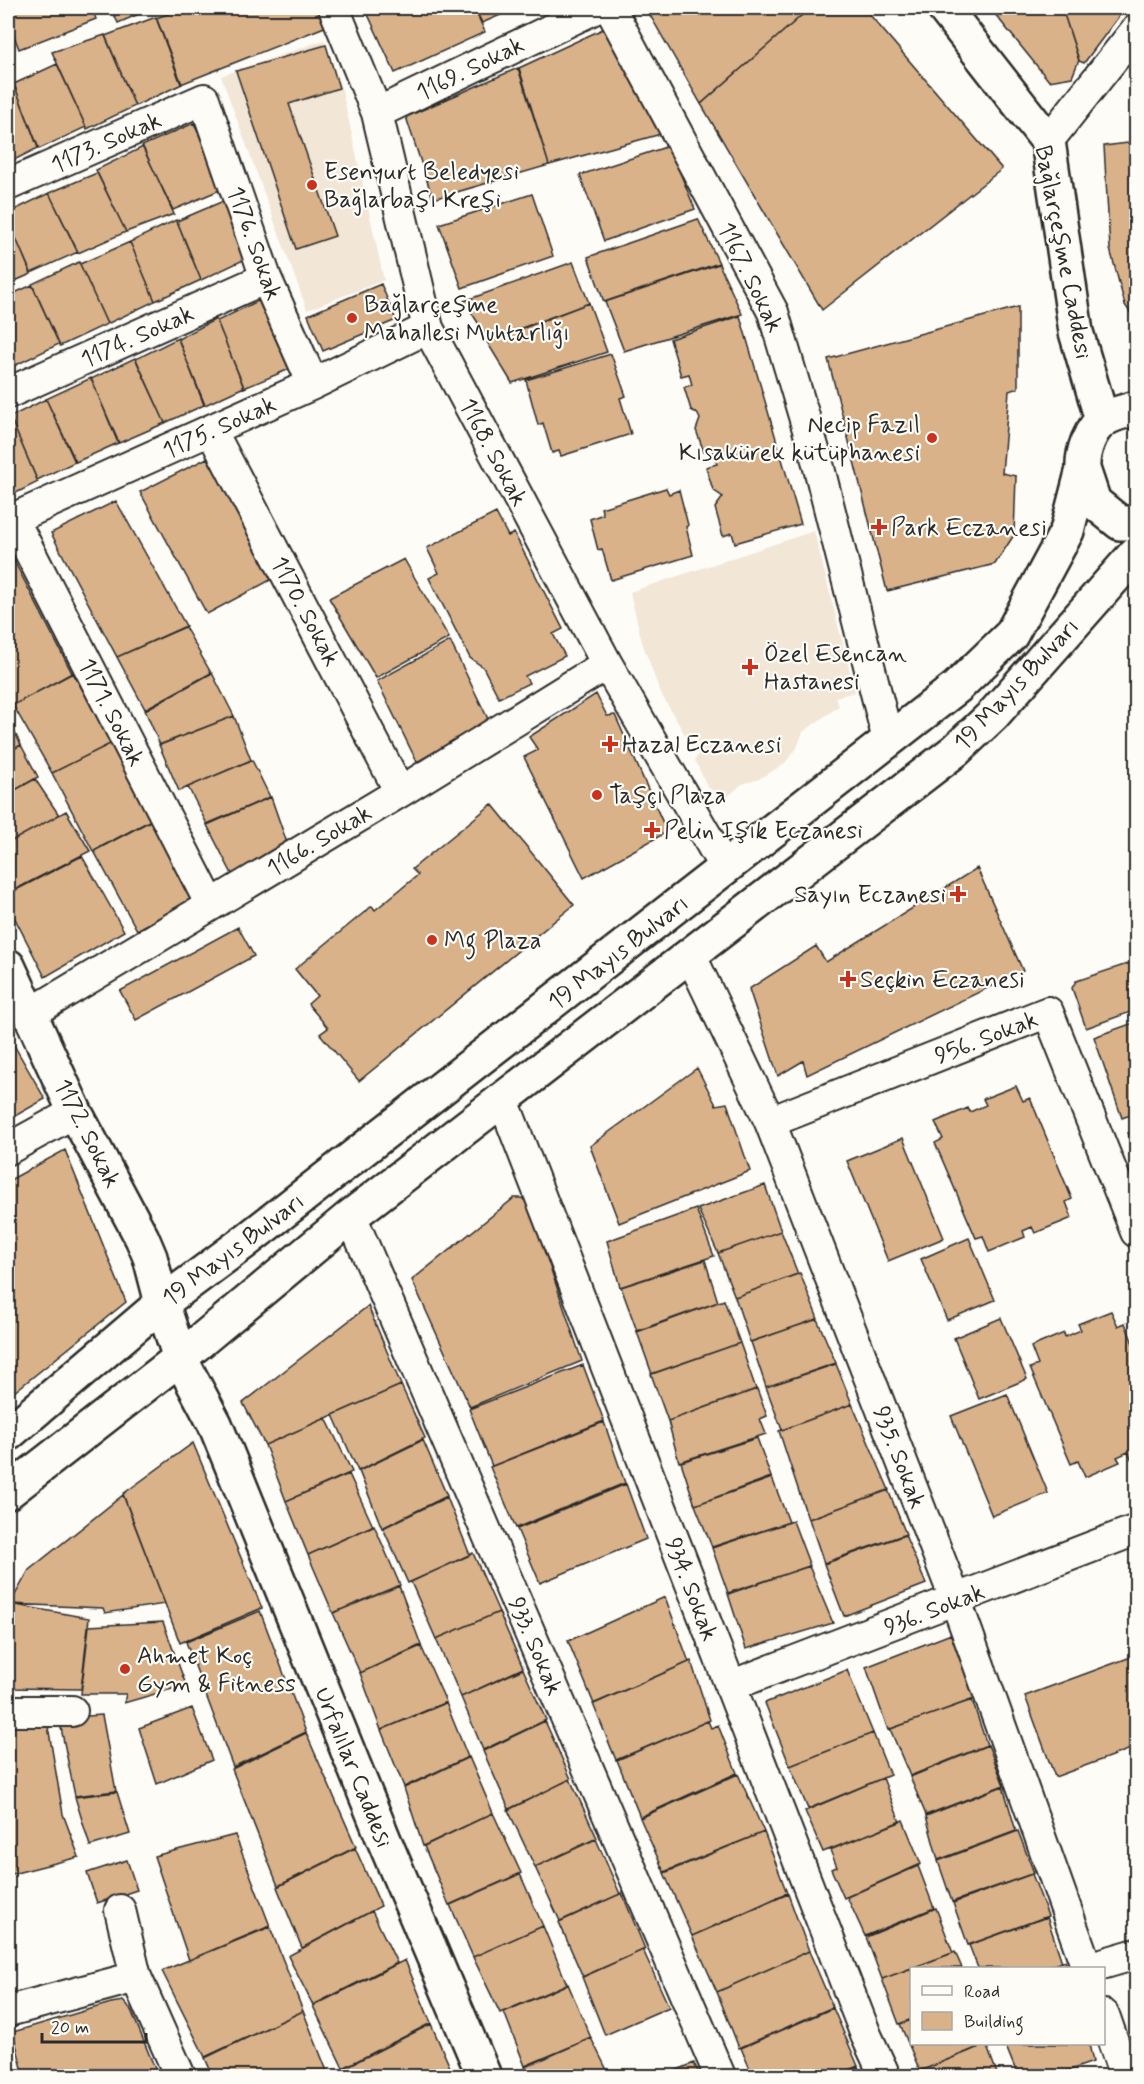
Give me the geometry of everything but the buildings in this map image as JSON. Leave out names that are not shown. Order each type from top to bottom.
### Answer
[{"type":"main road","name":"Bağlarçeşme Caddesi","points":[[944,8],[1048,141],[1076,332],[1102,420]]},
{"type":"main road","points":[[1102,420],[1118,412],[1137,408]]},
{"type":"main road","name":"19 Mayıs Bulvarı","points":[[8,1434],[162,1303],[252,1236],[957,687],[1011,635],[1067,531],[1083,469],[1082,460],[1087,442],[1102,420]]},
{"type":"main road","points":[[1083,469],[1094,502],[1120,523],[1137,523]]},
{"type":"main road","name":"19 Mayıs Bulvarı","points":[[8,1492],[180,1358],[351,1216],[956,750],[993,715],[1137,553]]},
{"type":"main road","name":"1172. Sokak","points":[[8,966],[75,1112],[142,1238],[150,1257],[180,1358]]},
{"type":"main road","name":"Urfalılar Caddesi","points":[[180,1358],[214,1424],[384,1840],[484,2076]]},
{"type":"street","name":"1168. Sokak","points":[[334,8],[377,113],[428,328],[607,664],[724,868]]},
{"type":"street","name":"1169. Sokak","points":[[377,113],[596,8]]},
{"type":"street","name":"1167. Sokak","points":[[610,8],[773,312],[817,460],[888,740]]},
{"type":"street","points":[[1048,141],[1137,30]]},
{"type":"street","name":"1173. Sokak","points":[[8,185],[204,99]]},
{"type":"street","name":"1176. Sokak","points":[[204,99],[266,278],[313,384]]},
{"type":"street","name":"1174. Sokak","points":[[8,393],[266,278]]},
{"type":"street","name":"1175. Sokak","points":[[10,520],[313,384],[428,328]]},
{"type":"street","name":"1170. Sokak","points":[[212,430],[400,792]]},
{"type":"street","name":"1171. Sokak","points":[[10,520],[211,904]]},
{"type":"street","name":"1166. Sokak","points":[[31,1013],[400,792],[607,664]]},
{"type":"street","name":"935. Sokak","points":[[690,954],[770,1122],[956,1601],[1088,1967]]},
{"type":"street","name":"956. Sokak","points":[[770,1122],[1048,1012],[1137,1232]]},
{"type":"street","name":"934. Sokak","points":[[503,1100],[866,2035],[885,2076]]},
{"type":"street","points":[[8,1149],[75,1112]]},
{"type":"street","name":"933. Sokak","points":[[351,1216],[720,2076]]},
{"type":"street","name":"936. Sokak","points":[[730,1686],[1137,1530]]},
{"type":"street","points":[[8,1711],[72,1711]]},
{"type":"street","points":[[120,1910],[136,1977],[180,2076]]},
{"type":"street","points":[[1092,1967],[1137,1954]]},
{"type":"street","points":[[8,2011],[136,1977]]},
{"type":"street","points":[[1105,2018],[1125,2076]]},
{"type":"shaded area","name":"Esenyurt Beledyesi Bağlarbaşı Kreşi","points":[[324,40],[342,90],[384,280],[307,310],[221,76]]},
{"type":"shaded area","name":"Özel Esencan Hastanesi","points":[[814,531],[855,692],[835,697],[839,706],[803,732],[797,748],[784,764],[759,779],[742,784],[724,800],[707,786],[695,760],[699,753],[687,738],[660,692],[642,642],[630,592]]},
{"type":"place","name":"Esenyurt Beledyesi Bağlarbaşı Kreşi","points":[[312,185]]},
{"type":"place","name":"Bağlarçeşme Mahallesi Muhtarlığı","points":[[352,318]]},
{"type":"place","name":"Necip Fazıl Kısakürek kütüphanesi","points":[[932,438]]},
{"type":"place","name":"Park Eczanesi","points":[[879,527]]},
{"type":"place","name":"Özel Esencan Hastanesi","points":[[750,667]]},
{"type":"place","name":"Hazal Eczanesi","points":[[610,744]]},
{"type":"place","name":"Taşçı Plaza","points":[[597,795]]},
{"type":"place","name":"Pelin Işık Eczanesi","points":[[652,830]]},
{"type":"place","name":"Sayın Eczanesi","points":[[958,894]]},
{"type":"place","name":"Mg Plaza","points":[[432,940]]},
{"type":"place","name":"Seçkin Eczanesi","points":[[848,979]]},
{"type":"place","name":"Ahmet Koç Gym & Fitness","points":[[125,1669]]}]
